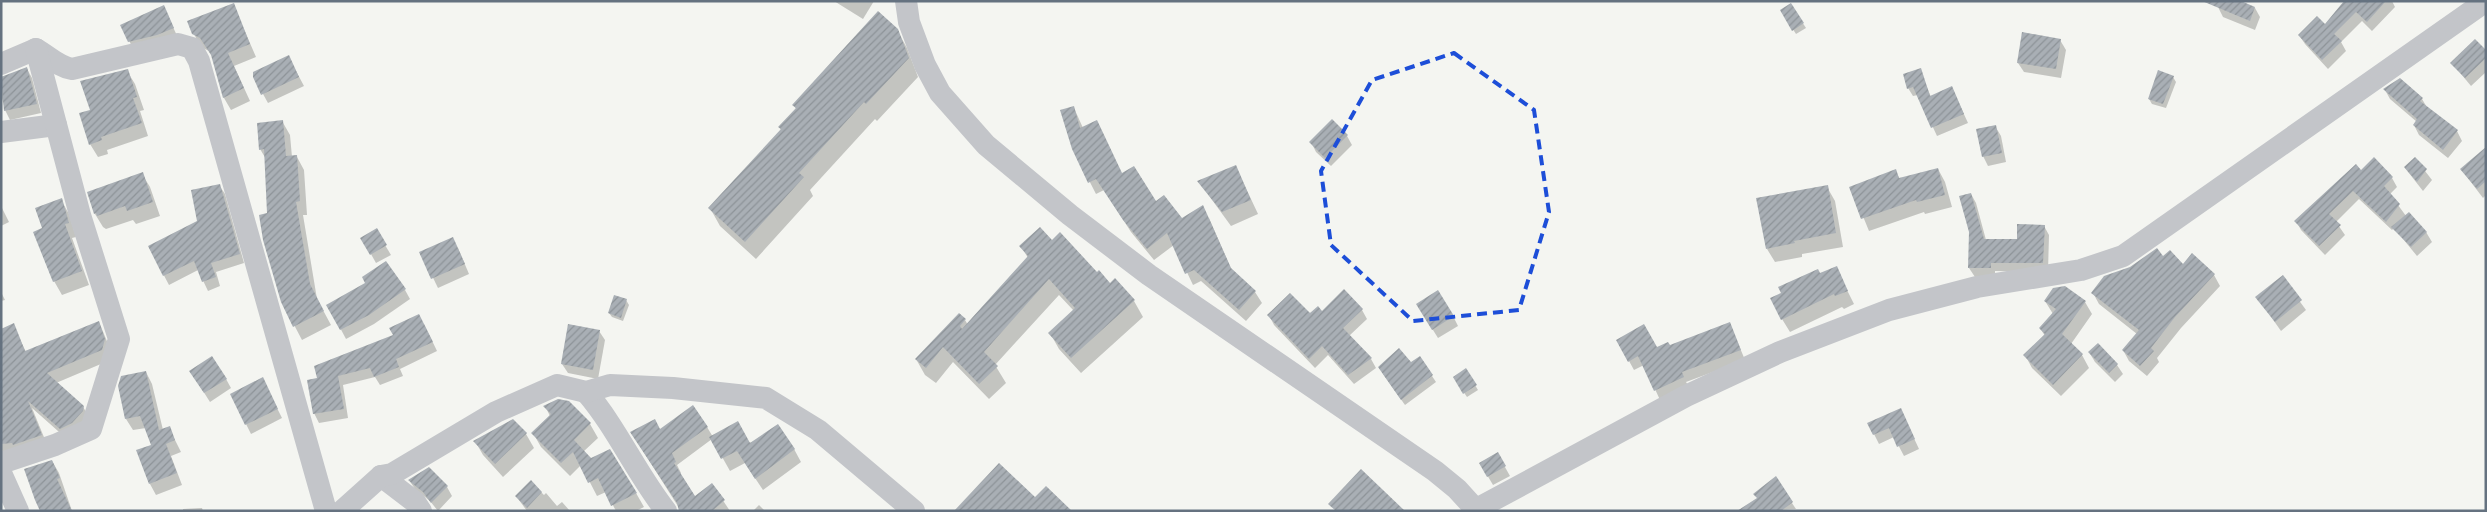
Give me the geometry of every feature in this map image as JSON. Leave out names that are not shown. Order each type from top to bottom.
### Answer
[{"type":"street","points":[[906,1],[909,22],[925,65],[940,94],[986,145],[1070,215],[1150,275],[1434,471],[1457,489],[1475,510],[1686,396],[1780,352],[1889,310],[1976,287],[2081,270],[2123,256],[2486,1]]},
{"type":"street","points":[[36,49],[50,57],[58,66],[72,69],[178,44],[192,48],[199,61],[326,511]]},
{"type":"street","points":[[1,64],[36,49]]},
{"type":"street","points":[[1,463],[55,445],[91,429],[119,339],[80,215],[36,49]]},
{"type":"street","points":[[1,132],[56,125]]},
{"type":"street","points":[[342,511],[381,476],[392,474],[496,412],[557,385],[586,392],[610,385],[673,388],[766,398],[818,430],[914,511]]},
{"type":"street","points":[[586,392],[604,412],[632,462],[666,511]]},
{"type":"street","points":[[1,473],[18,511]]},
{"type":"street","points":[[381,476],[415,502],[421,511]]},
{"type":"highlighted area","points":[[1454,53],[1534,110],[1549,212],[1519,310],[1413,321],[1331,245],[1321,171],[1372,80]]},
{"type":"building","points":[[2202,1],[2241,1],[2255,7],[2250,21]]},
{"type":"building","points":[[2344,1],[2386,1],[2367,22],[2356,12],[2334,34],[2342,41],[2322,60],[2298,35],[2317,16],[2325,24]]},
{"type":"building","points":[[234,3],[250,44],[228,53],[244,88],[223,98],[211,55],[200,38],[192,34],[187,21]]},
{"type":"building","points":[[1791,3],[1804,23],[1792,31],[1780,10]]},
{"type":"building","points":[[164,5],[174,28],[157,35],[128,42],[120,25]]},
{"type":"building","points":[[878,11],[898,29],[909,58],[866,104],[864,102],[799,173],[804,177],[745,242],[708,208],[781,129],[778,127],[796,108],[792,105]]},
{"type":"building","points":[[2022,32],[2061,39],[2056,69],[2017,63]]},
{"type":"building","points":[[2475,39],[2486,50],[2486,58],[2465,78],[2450,63]]},
{"type":"building","points":[[289,55],[299,77],[261,95],[253,77],[253,72]]},
{"type":"building","points":[[27,67],[37,104],[4,111],[1,77]]},
{"type":"building","points":[[1921,68],[1930,96],[1952,86],[1964,114],[1931,128],[1913,87],[1907,89],[1903,74]]},
{"type":"building","points":[[128,69],[137,97],[133,98],[142,123],[101,137],[102,140],[89,145],[79,113],[90,110],[80,81]]},
{"type":"building","points":[[2158,70],[2174,76],[2163,104],[2148,99]]},
{"type":"building","points":[[2400,78],[2423,98],[2420,101],[2458,130],[2443,150],[2413,125],[2417,119],[2383,89]]},
{"type":"building","points":[[1074,106],[1080,128],[1097,120],[1122,173],[1134,166],[1156,201],[1164,195],[1182,218],[1203,205],[1231,268],[1256,291],[1239,310],[1194,270],[1185,274],[1167,233],[1147,249],[1123,220],[1096,179],[1088,183],[1072,149],[1060,110]]},
{"type":"building","points":[[1332,119],[1348,135],[1325,158],[1309,142]]},
{"type":"building","points":[[283,120],[286,156],[297,155],[300,201],[296,202],[310,284],[324,311],[293,327],[281,302],[263,240],[259,215],[267,213],[264,149],[259,150],[257,123]]},
{"type":"building","points":[[1996,125],[2002,153],[1982,157],[1976,129]]},
{"type":"building","points":[[2486,147],[2486,181],[2477,189],[2460,169]]},
{"type":"building","points":[[2374,157],[2393,177],[2384,186],[2400,204],[2386,222],[2353,191],[2329,214],[2341,225],[2319,246],[2294,221],[2356,164],[2361,170]]},
{"type":"building","points":[[2415,157],[2427,169],[2417,182],[2404,167]]},
{"type":"building","points":[[1236,165],[1251,200],[1222,212],[1197,181]]},
{"type":"building","points":[[1938,168],[1945,195],[1917,202],[1916,200],[1861,219],[1849,187],[1896,169],[1899,178]]},
{"type":"building","points":[[143,172],[153,202],[127,211],[125,206],[97,216],[96,213],[94,214],[87,192]]},
{"type":"building","points":[[220,184],[240,254],[211,263],[216,277],[202,282],[194,261],[163,276],[148,246],[197,221],[191,190]]},
{"type":"building","points":[[1828,185],[1836,233],[1794,241],[1795,243],[1766,249],[1756,198]]},
{"type":"building","points":[[1971,193],[1984,239],[2017,239],[2017,224],[2045,225],[2043,263],[1991,263],[1991,268],[1968,268],[1969,232],[1959,196]]},
{"type":"building","points":[[62,198],[69,223],[65,224],[82,271],[53,282],[33,232],[42,228],[35,208]]},
{"type":"building","points":[[2409,212],[2427,232],[2411,247],[2391,227]]},
{"type":"building","points":[[1040,227],[1052,240],[1060,232],[1097,272],[1099,270],[1110,283],[1115,278],[1135,300],[1071,358],[1048,333],[1075,308],[1049,279],[984,352],[998,366],[979,384],[943,347],[926,368],[915,359],[959,313],[966,319],[960,326],[962,329],[1028,256],[1019,246]]},
{"type":"building","points":[[377,228],[387,245],[370,255],[360,238]]},
{"type":"building","points":[[453,237],[465,264],[431,279],[419,252]]},
{"type":"building","points":[[2157,248],[2163,256],[2170,250],[2183,264],[2192,253],[2215,274],[2175,317],[2151,348],[2154,351],[2140,366],[2122,350],[2139,330],[2091,293],[2104,276],[2130,267]]},
{"type":"building","points":[[386,261],[406,289],[369,315],[340,330],[326,305],[365,283],[362,277]]},
{"type":"building","points":[[1837,266],[1848,291],[1835,296],[1834,294],[1781,320],[1770,298],[1781,293],[1778,287],[1818,269],[1820,273]]},
{"type":"building","points":[[2283,275],[2302,300],[2275,322],[2255,297]]},
{"type":"building","points":[[2065,286],[2086,301],[2062,334],[2083,354],[2053,385],[2023,355],[2045,334],[2039,328],[2056,309],[2044,301],[2053,288]]},
{"type":"building","points":[[1344,289],[1363,309],[1343,328],[1372,358],[1348,375],[1322,346],[1309,359],[1267,315],[1290,293],[1310,313],[1318,306],[1322,311]]},
{"type":"building","points":[[1438,290],[1454,316],[1432,330],[1416,304]]},
{"type":"building","points":[[614,295],[627,299],[621,318],[608,313]]},
{"type":"building","points":[[419,314],[433,342],[396,359],[399,367],[374,377],[370,368],[338,376],[344,409],[313,414],[307,380],[317,378],[314,366],[393,335],[389,328]]},
{"type":"building","points":[[99,321],[105,339],[102,350],[47,373],[84,406],[83,411],[72,423],[60,429],[28,401],[42,435],[13,445],[12,443],[1,444],[1,329],[14,323],[25,351]]},
{"type":"building","points":[[1730,322],[1741,350],[1682,372],[1684,377],[1654,391],[1638,356],[1628,362],[1616,340],[1644,324],[1657,347],[1668,342],[1670,345]]},
{"type":"building","points":[[568,324],[600,330],[593,370],[561,364]]},
{"type":"building","points":[[2098,343],[2118,364],[2109,373],[2088,352]]},
{"type":"building","points":[[1399,348],[1411,362],[1420,356],[1433,375],[1401,400],[1378,367]]},
{"type":"building","points":[[212,356],[227,379],[204,393],[189,371]]},
{"type":"building","points":[[1466,368],[1477,385],[1463,394],[1453,377]]},
{"type":"building","points":[[146,371],[159,430],[170,426],[175,440],[166,444],[177,473],[149,484],[136,450],[151,445],[140,416],[125,419],[118,386],[121,376]]},
{"type":"building","points":[[263,377],[278,409],[245,425],[230,394]]},
{"type":"building","points":[[558,399],[569,401],[591,423],[574,440],[591,458],[610,449],[637,493],[611,506],[598,478],[588,483],[573,452],[561,463],[531,433],[551,414],[543,406]]},
{"type":"building","points":[[693,405],[708,427],[672,453],[676,462],[674,463],[695,496],[712,483],[725,500],[712,511],[679,511],[677,503],[630,432],[655,419],[660,429]]},
{"type":"building","points":[[1901,408],[1915,439],[1897,447],[1889,428],[1873,435],[1867,423]]},
{"type":"building","points":[[513,419],[527,433],[495,464],[473,441]]},
{"type":"building","points":[[738,421],[750,443],[778,424],[795,449],[755,479],[737,451],[721,459],[709,437]]},
{"type":"building","points":[[1498,452],[1506,466],[1487,477],[1479,463]]},
{"type":"building","points":[[52,460],[60,478],[57,479],[72,511],[40,511],[35,500],[24,469]]},
{"type":"building","points":[[999,463],[1035,497],[1046,486],[1072,511],[954,511]]},
{"type":"building","points":[[429,467],[448,486],[431,503],[423,492],[408,480]]},
{"type":"building","points":[[1361,469],[1405,511],[1336,511],[1328,504]]},
{"type":"building","points":[[1776,476],[1793,502],[1781,511],[1737,511],[1757,498],[1753,494]]},
{"type":"building","points":[[531,480],[542,492],[527,508],[515,496]]}]
